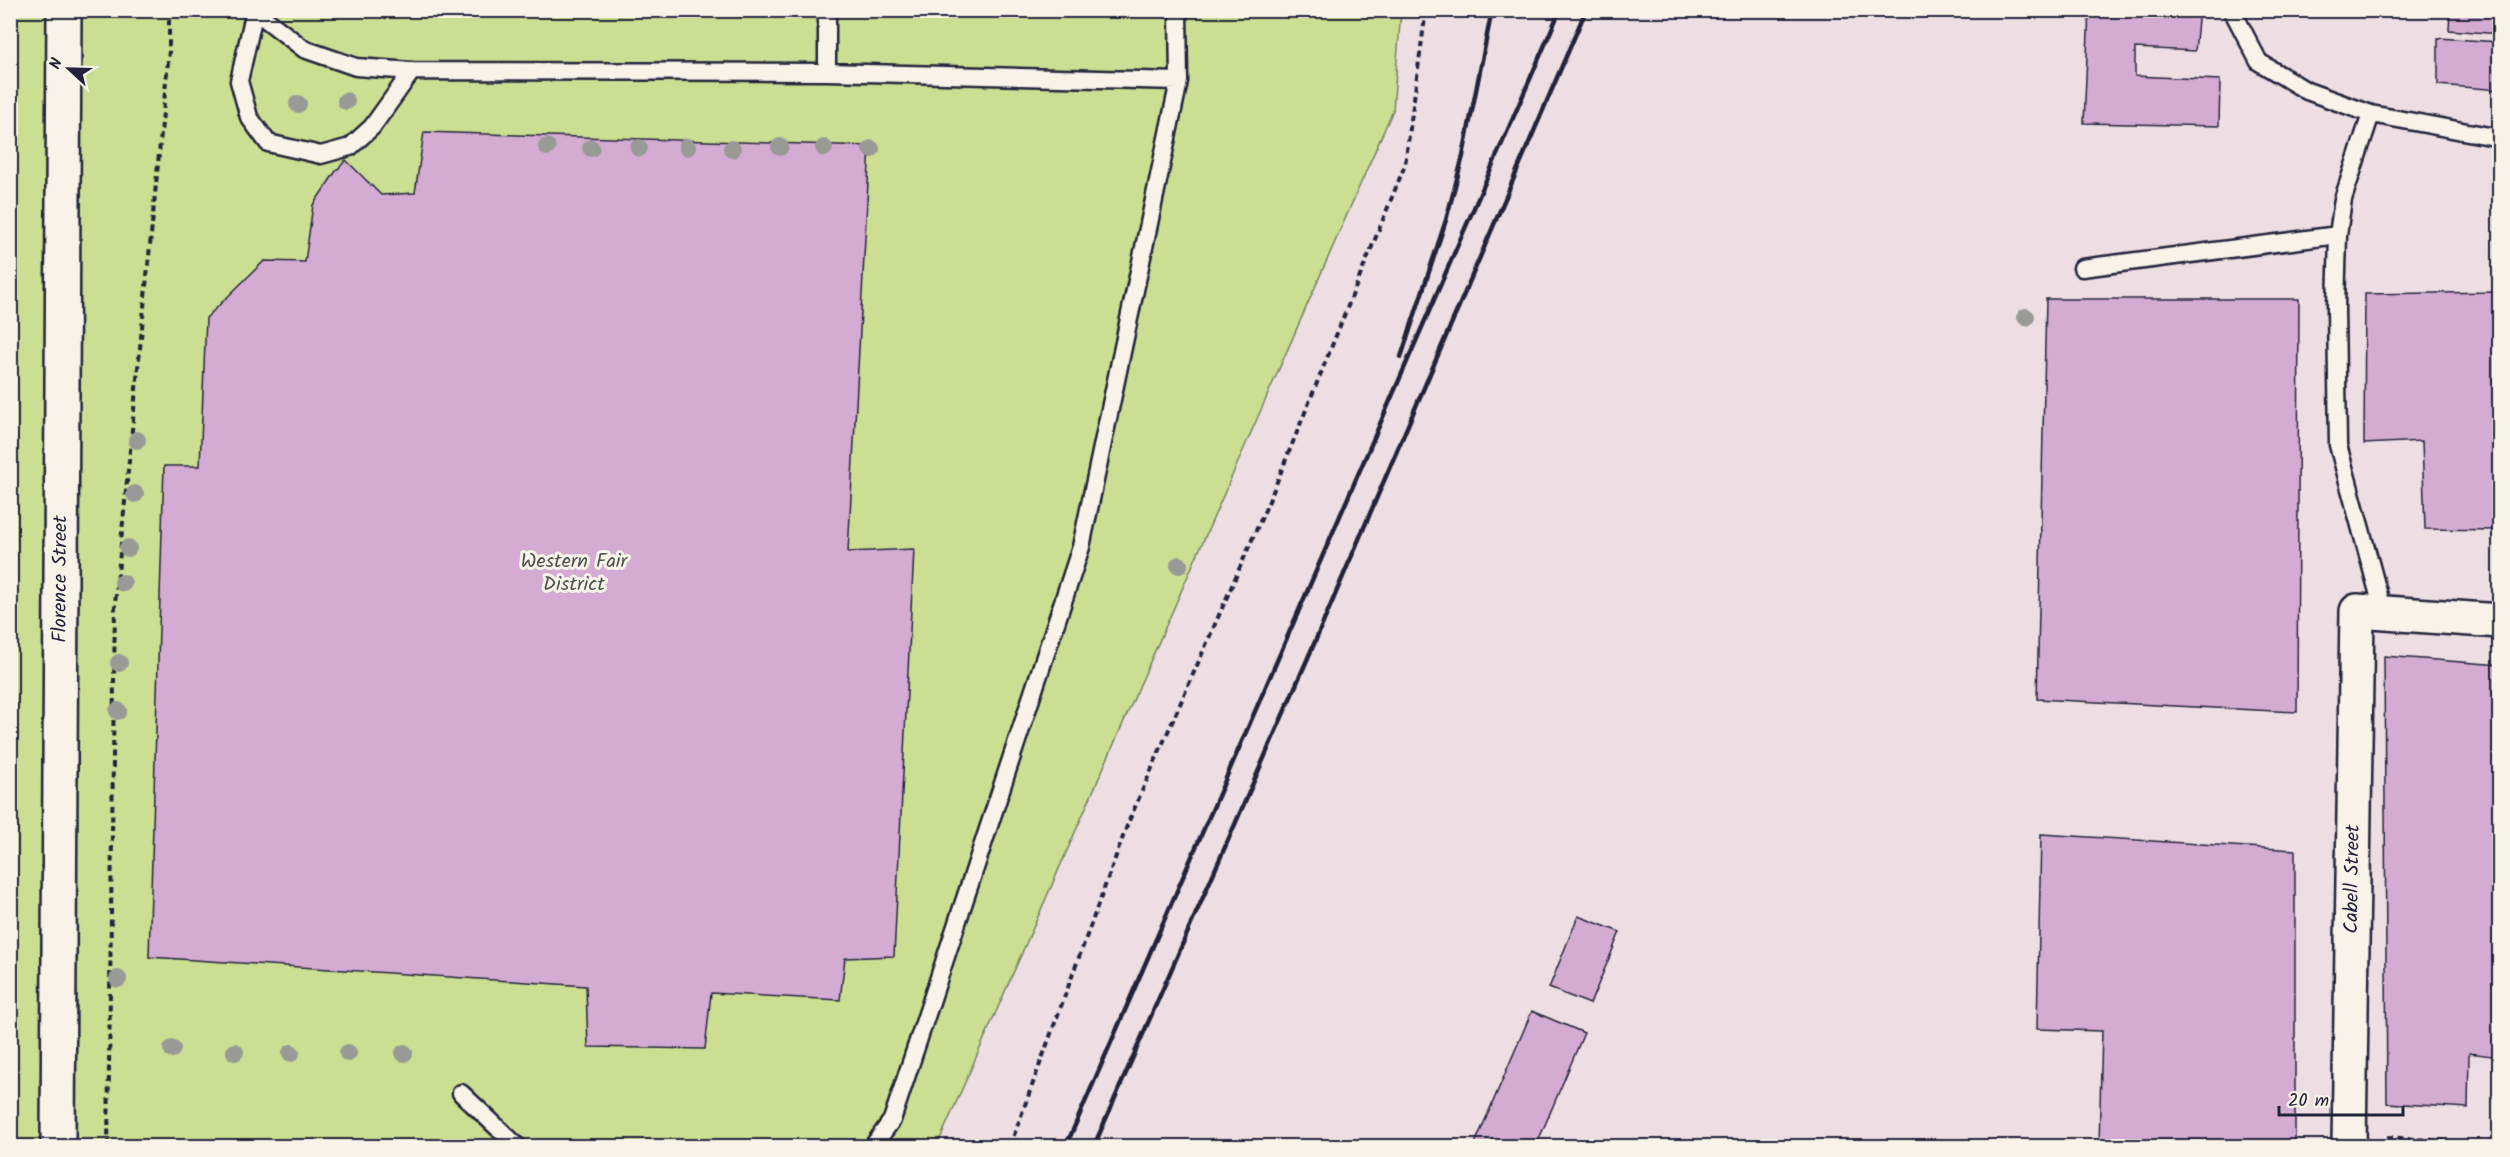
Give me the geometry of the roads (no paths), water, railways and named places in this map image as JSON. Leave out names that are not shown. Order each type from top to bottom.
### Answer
[{"type":"main road","name":"Florence Street","points":[[58,1146],[64,10]]},
{"type":"main road","points":[[2371,612],[2499,621]]},
{"type":"main road","name":"Cabell Street","points":[[2349,1146],[2371,612]]},
{"type":"lane","points":[[827,10],[827,72]]},
{"type":"lane","points":[[873,1146],[892,1120],[1081,547],[1179,81],[1178,10]]},
{"type":"lane","points":[[2232,10],[2259,62],[2307,91],[2371,114],[2499,138]]},
{"type":"lane","points":[[412,72],[372,127],[350,147],[321,154],[268,143],[249,117],[239,81],[255,11],[304,49],[356,67],[412,72],[827,72],[1179,81]]},
{"type":"lane","points":[[2371,114],[2343,199],[2338,235],[2336,308],[2338,445],[2371,612]]},
{"type":"lane","points":[[2082,268],[2338,235]]},
{"type":"lane","points":[[461,1093],[517,1146]]},
{"type":"railway","points":[[1401,357],[1446,220],[1463,156],[1492,10]]},
{"type":"railway","points":[[1066,1146],[1560,10]]},
{"type":"railway","points":[[1094,1146],[1314,644],[1586,10]]},
{"type":"park label","name":"Western Fair District","points":[[574,574]]}]
